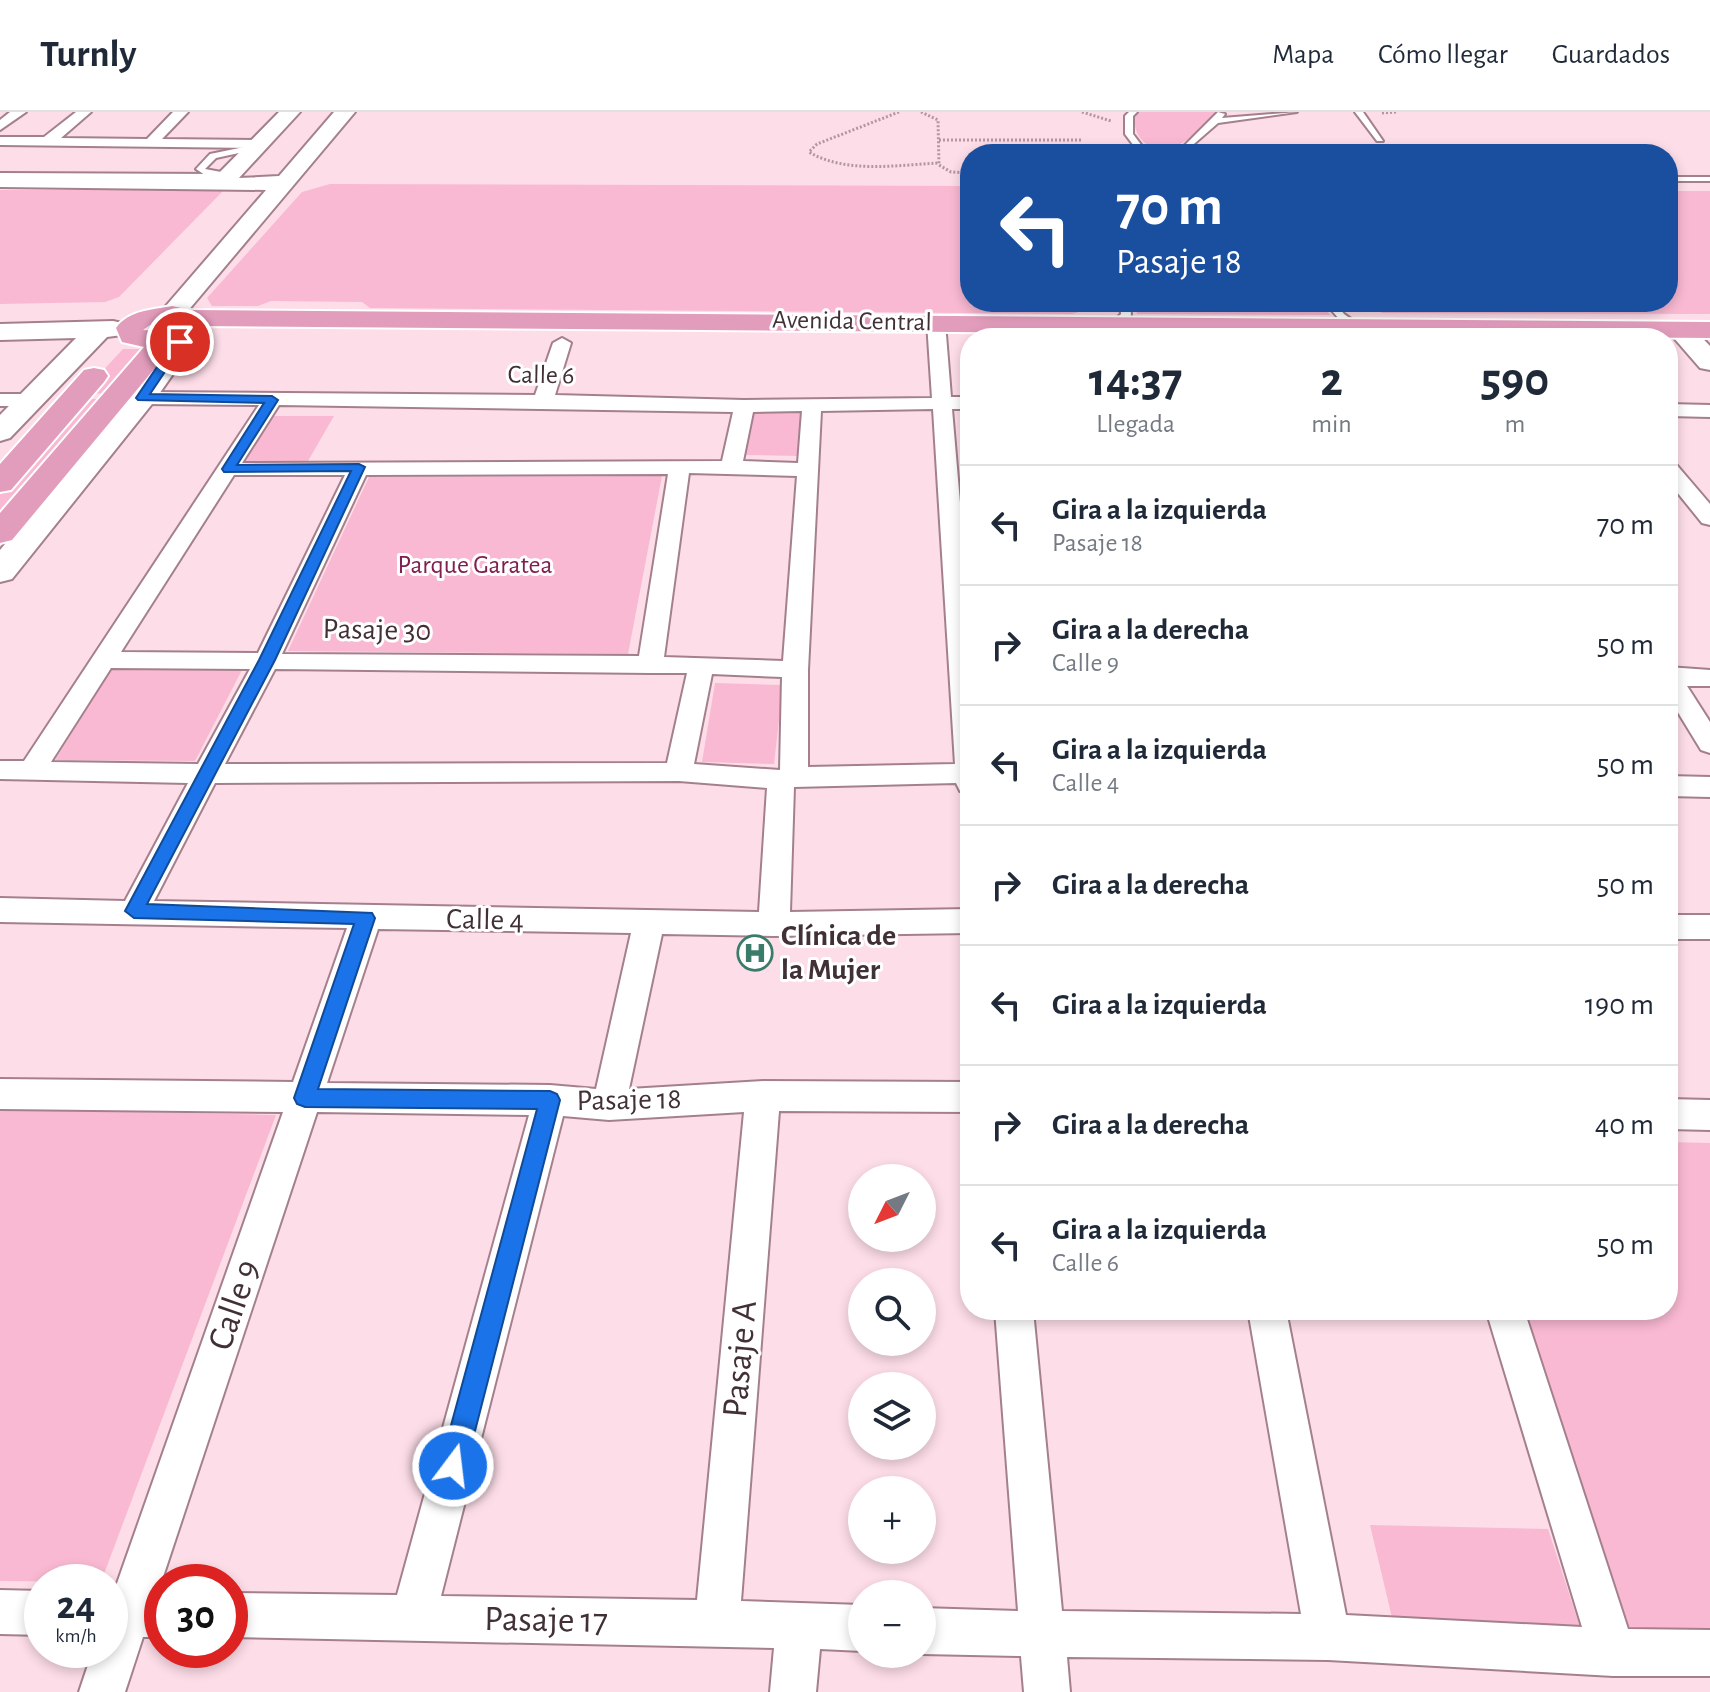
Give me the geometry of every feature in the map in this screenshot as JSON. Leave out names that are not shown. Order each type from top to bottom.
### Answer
[{"type":"main road","points":[[226,178],[290,112]]},
{"type":"main road","points":[[255,146],[340,117]]},
{"type":"main road","points":[[0,533],[174,328],[340,117]]},
{"type":"main road","points":[[0,180],[226,178],[240,185],[287,182]]},
{"type":"main road","name":"Avenida Central","points":[[996,328],[1120,313],[1401,328]]},
{"type":"main road","points":[[0,332],[130,332],[145,340],[174,328]]},
{"type":"main road","points":[[0,572],[142,398],[181,343],[174,328]]},
{"type":"main road","name":"Avenida Central","points":[[174,328],[938,335],[960,343]]},
{"type":"main road","name":"Avenida Central","points":[[174,328],[562,343],[960,332]]},
{"type":"main road","points":[[0,432],[97,332]]},
{"type":"main road","points":[[0,483],[130,332]]},
{"type":"main road","name":"Avenida Central","points":[[1678,341],[1708,348]]},
{"type":"street","points":[[0,126],[19,112]]},
{"type":"street","points":[[47,142],[84,112]]},
{"type":"street","points":[[150,143],[181,112]]},
{"type":"street","points":[[0,141],[255,146]]},
{"type":"street","points":[[938,335],[940,403],[960,519]]},
{"type":"street","points":[[543,401],[562,343]]},
{"type":"street","name":"Calle 6","points":[[142,398],[744,406],[960,403]]},
{"type":"street","points":[[0,400],[30,400]]},
{"type":"street","points":[[32,770],[272,400]]},
{"type":"street","points":[[774,924],[788,778],[812,404]]},
{"type":"street","points":[[731,467],[744,406]]},
{"type":"street","points":[[1678,410],[1710,411]]},
{"type":"street","points":[[134,911],[267,660],[359,467]]},
{"type":"street","points":[[228,469],[731,467],[808,470]]},
{"type":"street","points":[[650,665],[679,468]]},
{"type":"street","points":[[1678,482],[1710,518]]},
{"type":"street","name":"Pasaje 30","points":[[103,660],[701,665],[795,670]]},
{"type":"street","points":[[679,772],[701,665]]},
{"type":"street","points":[[1678,676],[1710,678]]},
{"type":"street","points":[[1678,692],[1710,744]]},
{"type":"street","points":[[0,770],[207,774],[679,772],[788,778],[960,777]]},
{"type":"street","points":[[1678,786],[1710,787]]},
{"type":"street","name":"Calle 4","points":[[0,910],[774,924],[960,921]]},
{"type":"street","name":"Calle 9","points":[[102,1692],[133,1614],[366,918]]},
{"type":"street","points":[[609,1105],[649,922]]},
{"type":"street","points":[[1678,927],[1710,927]]},
{"type":"street","name":"Pasaje 18","points":[[0,1094],[550,1100],[609,1105],[763,1096],[960,1097]]},
{"type":"street","name":"Pasaje A","points":[[717,1623],[763,1096]]},
{"type":"street","points":[[413,1618],[550,1100]]},
{"type":"street","points":[[1678,1114],[1710,1115]]},
{"type":"street","points":[[1015,1320],[1047,1692]]},
{"type":"street","points":[[1269,1320],[1328,1637]]},
{"type":"street","points":[[1508,1320],[1613,1653]]},
{"type":"street","points":[[0,1612],[24,1613]]},
{"type":"street","name":"Pasaje 17","points":[[248,1615],[848,1628]]},
{"type":"street","points":[[793,1692],[799,1626]]},
{"type":"street","points":[[936,1632],[1044,1636],[1328,1637],[1613,1653],[1710,1653]]},
{"type":"lane","points":[[1133,112],[1129,116],[1129,134],[1138,144]]},
{"type":"lane","points":[[1217,121],[1222,112]]},
{"type":"lane","points":[[1187,144],[1217,121],[1293,112]]},
{"type":"lane","points":[[1359,112],[1380,139]]},
{"type":"lane","points":[[226,178],[200,169],[213,156],[255,146]]},
{"type":"lane","points":[[1678,179],[1710,179]]},
{"type":"lane","points":[[1338,312],[1355,326]]},
{"type":"path","points":[[899,112],[817,144],[809,152],[819,160],[842,164],[939,163],[951,172],[960,172]]},
{"type":"path","points":[[921,112],[938,120],[939,163]]},
{"type":"path","points":[[1082,112],[1111,121],[1118,140]]},
{"type":"path","points":[[1098,117],[1103,112]]},
{"type":"path","points":[[939,140],[1135,140]]},
{"type":"green space","points":[[1139,112],[1217,112],[1205,126],[1180,144],[1146,144],[1137,132],[1135,115]]},
{"type":"green space","points":[[330,184],[960,186],[960,312],[1079,312],[1072,314],[370,308],[362,302],[271,301],[258,306],[212,306],[207,298],[302,192]]},
{"type":"green space","points":[[0,190],[224,190],[119,297],[105,302],[0,304]]},
{"type":"green space","points":[[1678,191],[1710,191],[1710,314],[1382,313],[1678,312]]},
{"type":"green space","points":[[1328,312],[1330,315],[1137,314]]},
{"type":"green space","points":[[123,349],[146,349],[109,394],[82,393]]},
{"type":"green space","points":[[76,399],[104,399],[0,523],[0,486]]},
{"type":"green space","points":[[751,408],[804,409],[800,456],[744,455]]},
{"type":"green space","points":[[271,416],[334,416],[308,461],[243,461]]},
{"type":"green space","name":"Parque Garatea","points":[[662,476],[628,654],[288,651],[369,477]]},
{"type":"green space","points":[[113,667],[243,668],[195,761],[55,760]]},
{"type":"green space","points":[[715,683],[783,685],[774,764],[702,762]]},
{"type":"green space","points":[[0,1109],[276,1115],[108,1564],[24,1564],[24,1581],[0,1581]]},
{"type":"green space","points":[[1678,1142],[1710,1143],[1710,1638],[1627,1636],[1517,1320],[1678,1320]]},
{"type":"green space","points":[[1370,1525],[1548,1529],[1581,1630],[1394,1626]]},
{"type":"place","name":"Clínica de la Mujer","points":[[755,953]]},
{"type":"route","points":[[180,342],[142,398],[272,400],[228,469],[359,467],[267,660],[134,911],[366,918],[305,1098],[550,1100],[453,1466]]}]
